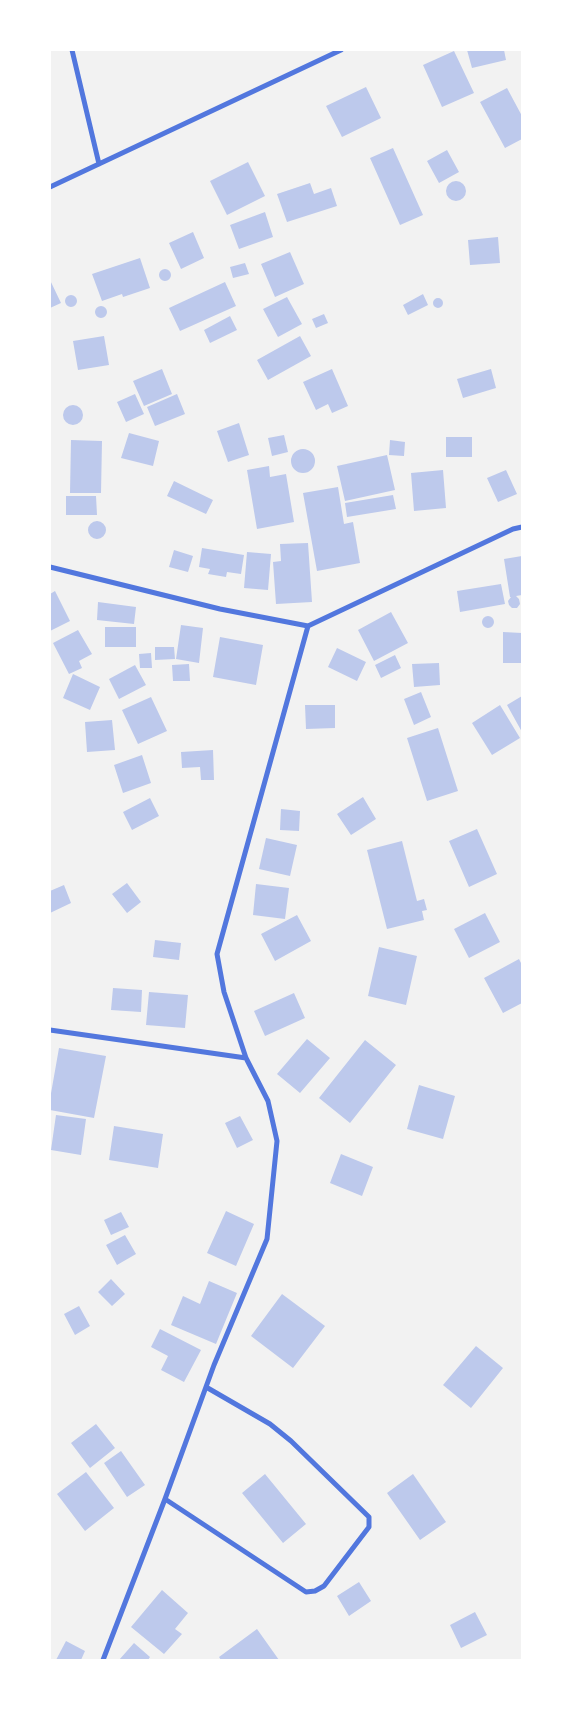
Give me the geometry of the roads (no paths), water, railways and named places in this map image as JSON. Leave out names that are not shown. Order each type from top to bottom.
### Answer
[{"type":"street","points":[[72,50],[99,164]]},
{"type":"street","points":[[50,187],[341,50]]},
{"type":"street","points":[[50,568],[220,609],[269,620],[308,626],[512,529],[522,527]]},
{"type":"street","points":[[103,1660],[214,1365],[267,1240],[276,1141],[268,1101],[246,1058],[224,992],[217,954],[308,626]]},
{"type":"street","points":[[50,1030],[246,1058]]},
{"type":"street","points":[[165,1499],[306,1592],[315,1591],[324,1586],[369,1527],[369,1517],[291,1441],[270,1424],[206,1387]]}]
